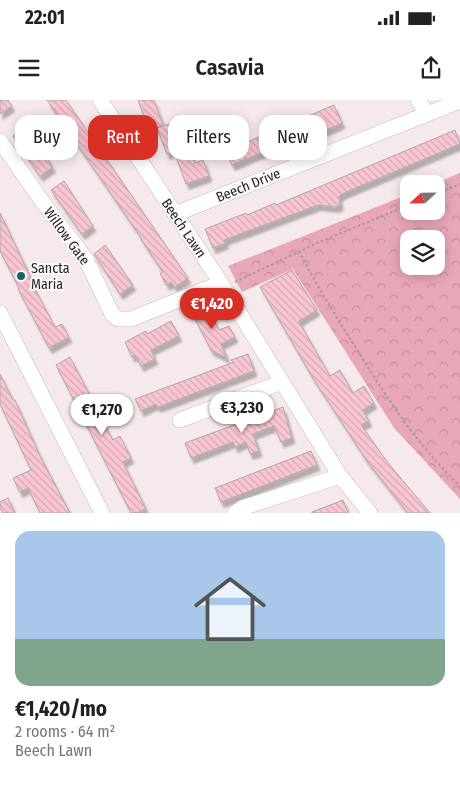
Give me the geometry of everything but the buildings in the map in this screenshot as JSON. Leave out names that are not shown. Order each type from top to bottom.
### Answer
[{"type":"street","name":"Beech Lawn","points":[[100,100],[175,214],[227,283],[282,382],[340,476],[370,513]]},
{"type":"street","points":[[418,100],[427,114]]},
{"type":"street","name":"Beech Drive","points":[[175,214],[460,101]]},
{"type":"street","name":"Willow Gate","points":[[0,140],[44,204],[86,259],[112,314],[118,319],[131,319],[227,283]]},
{"type":"street","points":[[0,313],[102,513]]},
{"type":"street","points":[[180,420],[282,382]]},
{"type":"street","points":[[235,513],[242,508],[340,476]]},
{"type":"path","points":[[445,190],[460,184]]},
{"type":"path","points":[[227,283],[400,209]]},
{"type":"path","points":[[299,251],[333,311],[403,421],[423,447],[460,486]]},
{"type":"green space","points":[[460,173],[460,499],[394,428],[293,269],[242,292],[228,266],[400,198],[400,220],[445,220],[445,179]]},
{"type":"place","name":"Sancta Maria","points":[[21,276]]}]
